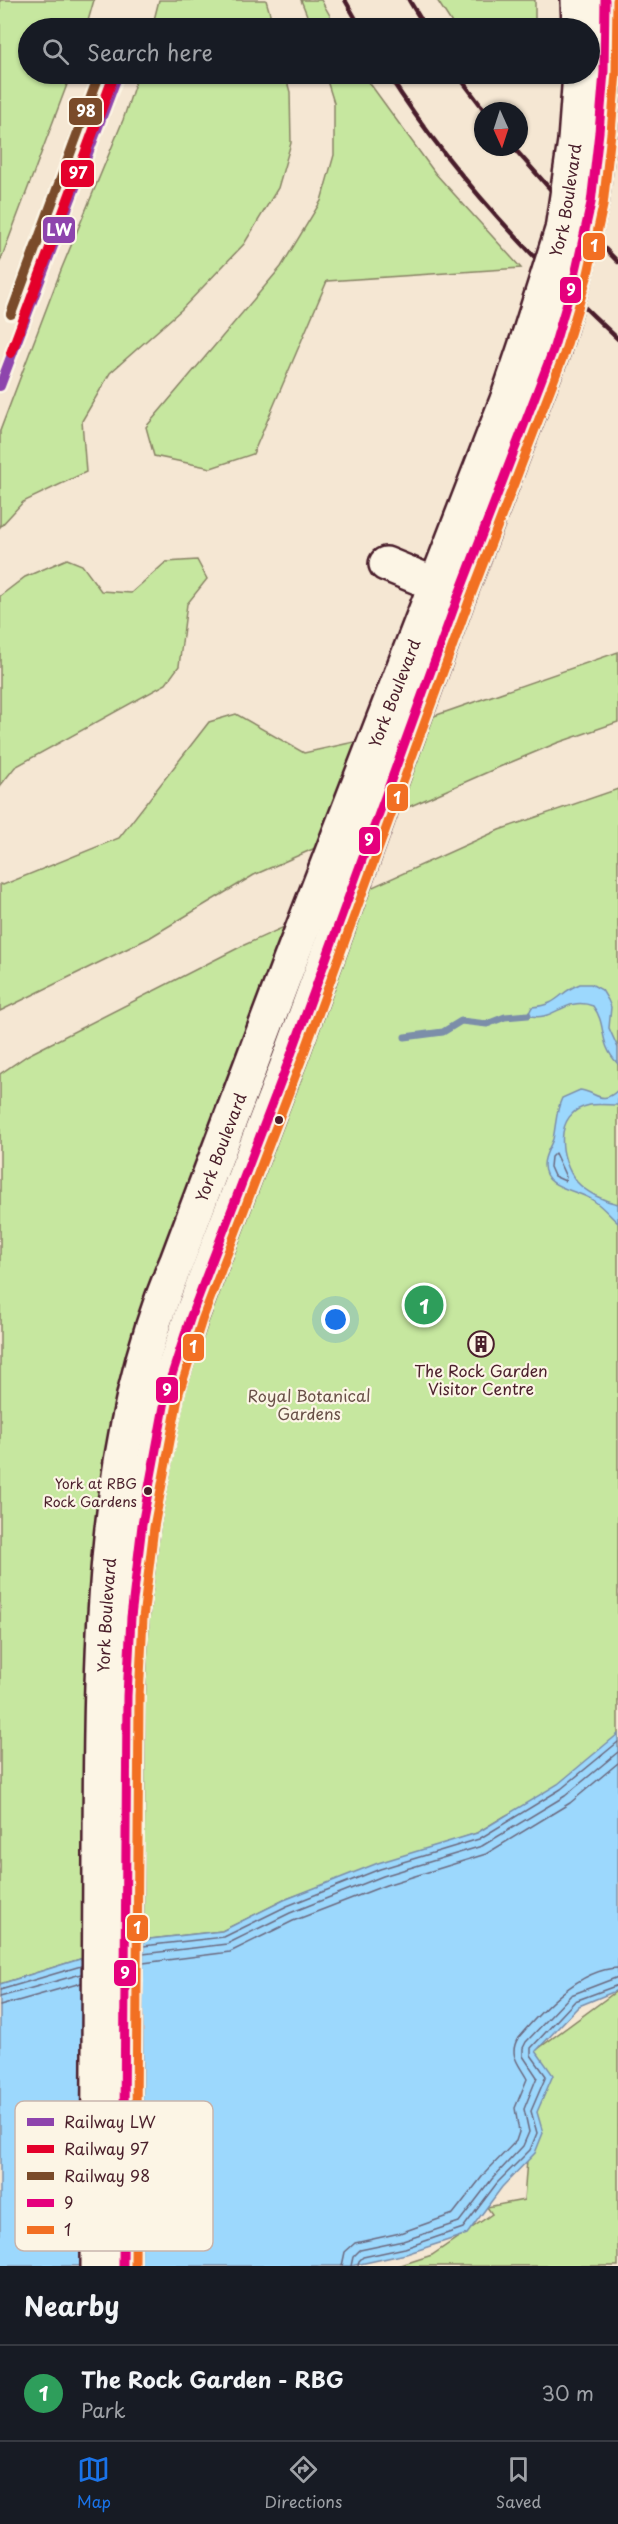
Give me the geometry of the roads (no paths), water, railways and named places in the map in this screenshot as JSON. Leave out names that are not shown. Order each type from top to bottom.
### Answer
[{"type":"main road","points":[[578,0],[579,18]]},
{"type":"main road","name":"York Boulevard","points":[[120,2101],[108,1566],[120,1470],[142,1361],[158,1305],[177,1261],[262,1034],[374,786],[447,590],[507,400],[541,343],[562,230],[604,72],[604,0]]},
{"type":"main road","name":"York Boulevard","points":[[581,84],[587,137]]},
{"type":"main road","points":[[386,564],[447,590]]},
{"type":"main road","name":"York Boulevard","points":[[104,2101],[114,1797],[127,1696],[131,1617],[144,1514],[167,1390],[191,1316],[314,990],[374,786]]},
{"type":"main road","name":"York Boulevard","points":[[98,2266],[99,2251]]},
{"type":"main road","name":"York Boulevard","points":[[123,2251],[123,2266]]},
{"type":"water","points":[[580,984],[591,984],[602,990],[608,1000],[611,1007],[609,1028],[618,1048],[618,1064],[607,1048],[598,1013],[593,1006],[574,1004],[544,1016],[528,1015],[532,1007],[548,1004]]},
{"type":"water","points":[[580,1090],[603,1098],[618,1090],[618,1105],[590,1105],[578,1109],[569,1117],[562,1138],[566,1162],[571,1173],[581,1186],[591,1193],[618,1204],[618,1223],[594,1201],[556,1184],[545,1173],[544,1161],[553,1139],[562,1098]]},
{"type":"water","points":[[618,1734],[618,1990],[579,2006],[536,2051],[553,2075],[537,2112],[543,2133],[535,2153],[502,2187],[467,2234],[406,2254],[351,2266],[0,2266],[0,1984],[141,1940],[222,1931],[284,1900],[378,1863],[477,1833],[558,1784]]},
{"type":"waterway","points":[[405,1037],[443,1032],[461,1021],[487,1024],[505,1017],[528,1015]]},
{"type":"railway","points":[[345,0],[355,18]]},
{"type":"railway","points":[[409,0],[420,18]]},
{"type":"railway","points":[[395,84],[438,146],[494,214],[618,339]]},
{"type":"railway","points":[[465,84],[478,102]]},
{"type":"railway","points":[[521,156],[618,262]]},
{"type":"rail line","name":"98","points":[[11,314],[96,84]]},
{"type":"rail line","name":"97","points":[[11,353],[111,84]]},
{"type":"rail line","name":"LW","points":[[0,386],[114,84]]},
{"type":"place","name":"The Rock Garden - RBG","points":[[424,1305]]},
{"type":"place","name":"The Rock Garden Visitor Centre","points":[[481,1344]]},
{"type":"place","name":"York at RBG Rock Gardens","points":[[148,1491]]},
{"type":"park label","name":"Royal Botanical Gardens","points":[[309,1404]]}]
